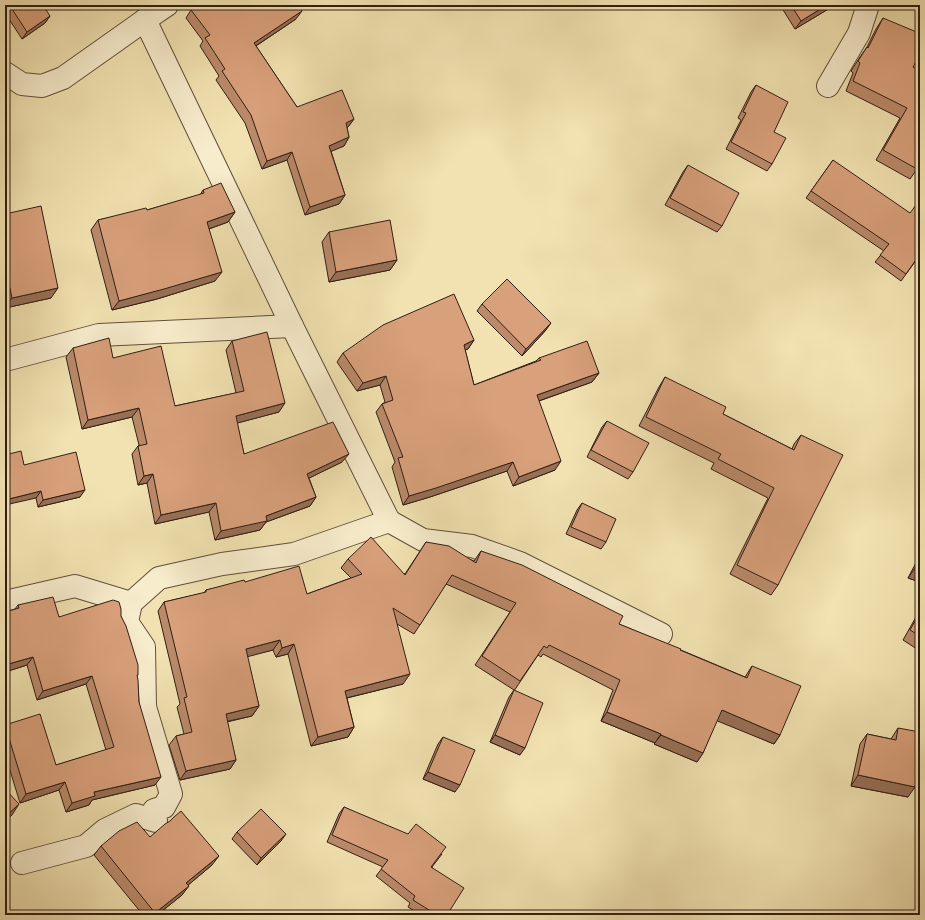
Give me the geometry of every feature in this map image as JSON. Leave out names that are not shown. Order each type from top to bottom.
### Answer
[{"type":"street","points":[[5,73],[22,84],[42,86],[63,78],[167,5]]},
{"type":"street","points":[[828,86],[859,33],[868,5]]},
{"type":"street","points":[[145,20],[292,326],[389,521],[423,540],[472,546],[520,563],[661,634]]},
{"type":"street","points":[[5,360],[99,335],[292,326]]},
{"type":"street","points":[[22,862],[86,846],[105,830],[136,815],[156,821],[154,810],[164,807],[171,794],[145,708],[144,647],[127,622],[130,603],[159,578],[222,564],[294,554],[389,521]]},
{"type":"street","points":[[5,602],[75,586],[130,603]]},
{"type":"building","points":[[43,5],[50,16],[27,32],[10,6]]},
{"type":"building","points":[[197,5],[298,5],[302,11],[254,43],[297,107],[342,90],[354,119],[346,123],[349,137],[329,146],[345,195],[310,207],[292,152],[267,161],[251,115],[222,71],[225,69],[205,38],[210,35],[191,10]]},
{"type":"building","points":[[791,5],[827,5],[801,21]]},
{"type":"building","points":[[883,18],[919,33],[917,39],[920,41],[920,55],[913,67],[920,71],[920,164],[917,169],[883,150],[907,108],[853,81],[860,63],[858,61],[867,47],[868,48]]},
{"type":"building","points":[[756,85],[788,102],[774,132],[786,138],[772,164],[731,142],[746,113],[743,112]]},
{"type":"building","points":[[833,160],[910,213],[916,205],[920,208],[920,254],[906,274],[880,255],[889,244],[811,191]]},
{"type":"building","points":[[688,165],[739,193],[722,226],[670,198]]},
{"type":"building","points":[[221,183],[235,212],[207,222],[222,272],[119,301],[98,220],[146,208],[147,210],[204,193],[203,190]]},
{"type":"building","points":[[41,206],[58,288],[12,298],[10,288],[5,290],[5,214]]},
{"type":"building","points":[[390,220],[397,260],[336,272],[329,232]]},
{"type":"building","points":[[507,279],[551,323],[526,349],[482,304]]},
{"type":"building","points":[[454,294],[474,340],[464,345],[474,385],[541,360],[539,358],[587,341],[599,373],[537,395],[561,461],[519,477],[513,462],[409,496],[398,458],[403,457],[382,404],[393,400],[386,376],[363,383],[343,353],[383,325]]},
{"type":"building","points":[[267,332],[285,403],[236,416],[244,454],[333,422],[349,454],[307,474],[316,497],[266,516],[267,521],[221,531],[216,503],[161,515],[153,474],[144,476],[138,446],[147,444],[139,408],[88,420],[73,348],[109,338],[113,358],[161,346],[175,406],[244,391],[232,341]]},
{"type":"building","points":[[665,377],[726,407],[723,414],[794,450],[801,435],[843,455],[778,585],[737,565],[774,488],[718,459],[721,454],[646,417]]},
{"type":"building","points":[[607,421],[649,443],[633,472],[591,450]]},
{"type":"building","points":[[21,451],[24,465],[76,452],[85,490],[43,500],[41,491],[5,500],[5,455]]},
{"type":"building","points":[[582,503],[616,519],[606,542],[571,527]]},
{"type":"building","points":[[371,537],[405,575],[426,542],[449,546],[476,563],[481,551],[522,565],[623,616],[619,624],[681,649],[680,650],[747,678],[752,666],[801,686],[780,735],[722,710],[703,753],[607,712],[620,680],[549,645],[547,648],[544,646],[520,681],[482,656],[516,603],[452,575],[420,625],[393,608],[410,674],[345,691],[354,727],[318,737],[294,644],[282,648],[280,640],[246,649],[259,706],[226,714],[236,760],[186,771],[176,736],[192,732],[184,698],[187,697],[164,602],[206,592],[206,590],[244,580],[245,582],[299,566],[307,594],[362,574],[348,559]]},
{"type":"building","points":[[920,559],[920,569],[915,568]]},
{"type":"building","points":[[53,597],[59,617],[113,600],[119,602],[121,616],[126,626],[138,665],[137,675],[139,702],[161,777],[94,792],[95,796],[72,803],[65,782],[26,794],[5,725],[40,714],[56,765],[114,747],[92,676],[43,691],[33,657],[5,665],[5,612],[19,608],[18,605]]},
{"type":"building","points":[[920,612],[920,636],[910,630]]},
{"type":"building","points":[[514,690],[543,703],[525,748],[495,735]]},
{"type":"building","points":[[898,728],[920,732],[920,761],[915,787],[858,775],[867,734],[896,740]]},
{"type":"building","points":[[443,737],[475,750],[460,785],[428,772]]},
{"type":"building","points":[[5,789],[19,804],[5,817]]},
{"type":"building","points":[[344,807],[408,834],[416,824],[446,847],[431,867],[464,888],[447,915],[437,915],[413,900],[415,896],[381,869],[388,860],[332,835]]},
{"type":"building","points":[[261,809],[286,834],[261,858],[237,832]]},
{"type":"building","points":[[181,811],[219,856],[186,883],[189,886],[155,913],[101,846],[119,831],[137,822],[150,837]]}]
